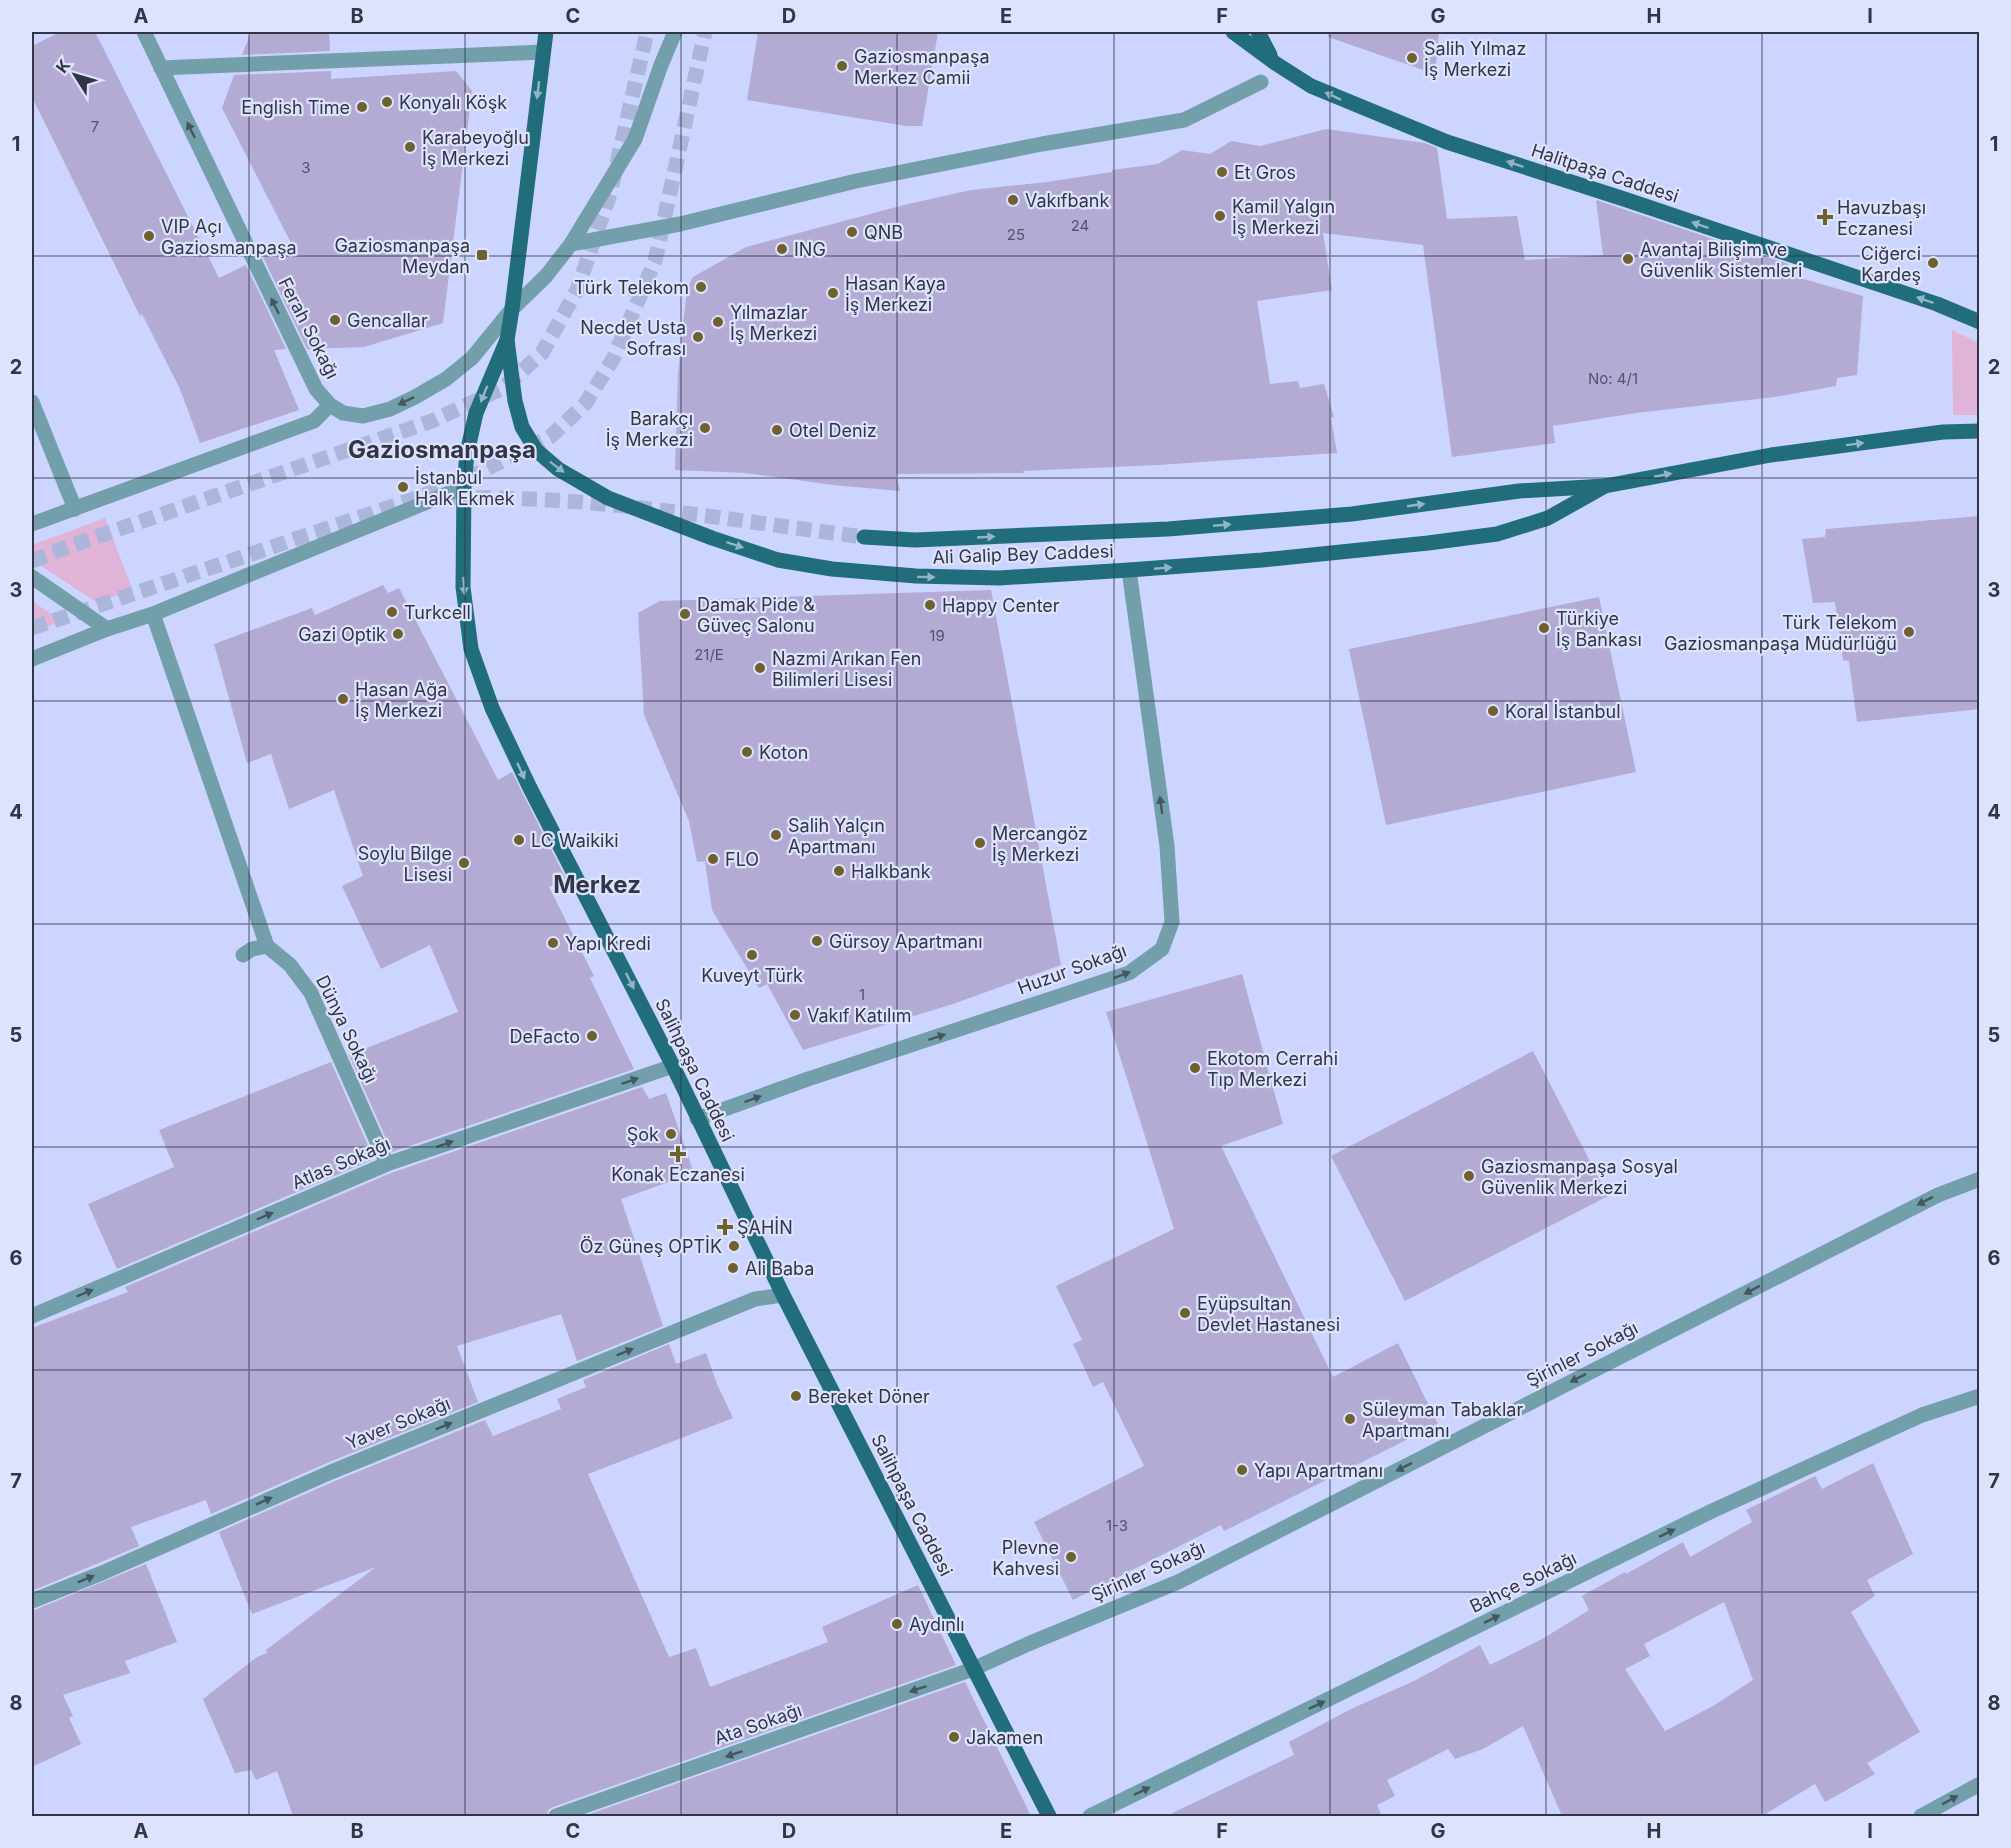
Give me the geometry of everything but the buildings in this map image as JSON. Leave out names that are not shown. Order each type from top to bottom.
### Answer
[{"type":"main road","name":"Salihpaşa Caddesi","points":[[546,32],[507,340],[476,413],[466,453],[463,587],[471,649],[488,699],[530,788],[673,1066],[783,1295],[1049,1816]]},
{"type":"main road","name":"Halitpaşa Caddesi","points":[[1233,32],[1275,63],[1320,90],[1447,142],[1926,300],[1980,322]]},
{"type":"main road","points":[[1258,32],[1275,63]]},
{"type":"main road","name":"Ali Galip Bey Caddesi","points":[[507,340],[515,401],[522,427],[536,450],[558,470],[608,498],[712,538],[778,560],[832,569],[904,575],[999,578],[1262,560],[1497,534],[1548,518],[1605,486]]},
{"type":"main road","points":[[864,537],[915,540],[1168,530],[1352,514],[1529,490],[1605,486],[1771,455],[1943,432],[1980,431]]},
{"type":"street","name":"Ferah Sokağı","points":[[144,32],[316,389],[330,405],[343,413],[363,416],[390,409],[446,379],[472,358],[512,309],[546,276],[571,244],[635,139],[675,32]]},
{"type":"street","points":[[161,69],[543,52]]},
{"type":"street","points":[[571,244],[681,225],[856,181],[1042,144],[1184,120],[1261,82]]},
{"type":"street","points":[[32,402],[75,509]]},
{"type":"street","points":[[32,524],[314,422],[330,405]]},
{"type":"street","points":[[32,659],[107,629],[153,614],[464,487]]},
{"type":"street","name":"Huzur Sokağı","points":[[697,1119],[808,1079],[1129,973],[1162,949],[1172,922],[1167,846],[1129,570]]},
{"type":"street","points":[[32,577],[107,629]]},
{"type":"street","points":[[153,614],[267,946],[252,949],[243,955]]},
{"type":"street","name":"Dünya Sokağı","points":[[267,946],[290,965],[311,993],[387,1164]]},
{"type":"street","name":"Atlas Sokağı","points":[[32,1316],[387,1164],[673,1066]]},
{"type":"street","name":"Şirinler Sokağı","points":[[973,1669],[1178,1582],[1938,1195],[1980,1179]]},
{"type":"street","name":"Yaver Sokağı","points":[[32,1601],[102,1573],[331,1472],[755,1299],[783,1295]]},
{"type":"street","name":"Bahçe Sokağı","points":[[1090,1816],[1712,1511],[1922,1415],[1980,1396]]},
{"type":"street","name":"Ata Sokağı","points":[[556,1816],[973,1669]]},
{"type":"street","points":[[1921,1816],[1980,1784]]},
{"type":"shaded area","points":[[1952,330],[1979,343],[1979,415],[1953,415]]},
{"type":"shaded area","points":[[105,518],[133,591],[96,602],[32,560],[32,545]]},
{"type":"shaded area","points":[[32,601],[61,621],[32,633]]},
{"type":"tunnel","points":[[32,561],[432,421],[503,388],[542,353],[577,290],[610,194],[647,32]]},
{"type":"tunnel","points":[[32,628],[414,499],[464,480],[550,437],[585,404],[613,359],[655,261],[705,32]]},
{"type":"tunnel","points":[[453,498],[556,500],[711,516],[864,537]]},
{"type":"place","name":"Salih Yılmaz İş Merkezi","points":[[1412,58]]},
{"type":"place","name":"Gaziosmanpaşa Merkez Camii","points":[[842,66]]},
{"type":"place","name":"Konyalı Köşk","points":[[387,102]]},
{"type":"place","name":"English Time","points":[[362,107]]},
{"type":"place","name":"Karabeyoğlu İş Merkezi","points":[[410,147]]},
{"type":"place","name":"Et Gros","points":[[1222,172]]},
{"type":"place","name":"Vakıfbank","points":[[1013,200]]},
{"type":"place","name":"Kamil Yalgın İş Merkezi","points":[[1220,216]]},
{"type":"place","name":"Havuzbaşı Eczanesi","points":[[1825,217]]},
{"type":"place","name":"QNB","points":[[852,232]]},
{"type":"place","name":"VIP Açı Gaziosmanpaşa","points":[[149,236]]},
{"type":"place","name":"ING","points":[[782,249]]},
{"type":"place","name":"Gaziosmanpaşa Meydan","points":[[482,255]]},
{"type":"place","name":"Avantaj Bilişim ve Güvenlik Sistemleri","points":[[1628,259]]},
{"type":"place","name":"Ciğerci Kardeş","points":[[1933,263]]},
{"type":"place","name":"Türk Telekom","points":[[701,287]]},
{"type":"place","name":"Hasan Kaya İş Merkezi","points":[[833,293]]},
{"type":"place","name":"Gencallar","points":[[335,320]]},
{"type":"place","name":"Yılmazlar İş Merkezi","points":[[718,322]]},
{"type":"place","name":"Necdet Usta Sofrası","points":[[698,337]]},
{"type":"place","name":"Barakçı İş Merkezi","points":[[705,428]]},
{"type":"place","name":"Otel Deniz","points":[[777,430]]},
{"type":"place","name":"İstanbul Halk Ekmek","points":[[403,487]]},
{"type":"place","name":"Happy Center","points":[[930,605]]},
{"type":"place","name":"Turkcell","points":[[392,612]]},
{"type":"place","name":"Damak Pide & Güveç Salonu","points":[[685,614]]},
{"type":"place","name":"Türkiye İş Bankası","points":[[1544,628]]},
{"type":"place","name":"Türk Telekom Gaziosmanpaşa Müdürlüğü","points":[[1909,632]]},
{"type":"place","name":"Gazi Optik","points":[[398,634]]},
{"type":"place","name":"Nazmi Arıkan Fen Bilimleri Lisesi","points":[[760,668]]},
{"type":"place","name":"Hasan Ağa İş Merkezi","points":[[343,699]]},
{"type":"place","name":"Koral İstanbul","points":[[1493,711]]},
{"type":"place","name":"Koton","points":[[747,752]]},
{"type":"place","name":"Salih Yalçın Apartmanı","points":[[776,835]]},
{"type":"place","name":"LC Waikiki","points":[[519,840]]},
{"type":"place","name":"Mercangöz İş Merkezi","points":[[980,843]]},
{"type":"place","name":"FLO","points":[[713,859]]},
{"type":"place","name":"Soylu Bilge Lisesi","points":[[464,863]]},
{"type":"place","name":"Halkbank","points":[[839,871]]},
{"type":"place","name":"Gürsoy Apartmanı","points":[[817,941]]},
{"type":"place","name":"Yapı Kredi","points":[[553,943]]},
{"type":"place","name":"Kuveyt Türk","points":[[752,955]]},
{"type":"place","name":"Vakıf Katılım","points":[[795,1015]]},
{"type":"place","name":"DeFacto","points":[[592,1036]]},
{"type":"place","name":"Ekotom Cerrahi Tıp Merkezi","points":[[1195,1068]]},
{"type":"place","name":"Şok","points":[[671,1134]]},
{"type":"place","name":"Konak Eczanesi","points":[[678,1154]]},
{"type":"place","name":"Gaziosmanpaşa Sosyal Güvenlik Merkezi","points":[[1469,1176]]},
{"type":"place","name":"ŞAHİN","points":[[725,1227]]},
{"type":"place","name":"Öz Güneş OPTİK","points":[[734,1246]]},
{"type":"place","name":"Ali Baba","points":[[733,1268]]},
{"type":"place","name":"Eyüpsultan Devlet Hastanesi","points":[[1185,1313]]},
{"type":"place","name":"Bereket Döner","points":[[796,1396]]},
{"type":"place","name":"Süleyman Tabaklar Apartmanı","points":[[1350,1419]]},
{"type":"place","name":"Yapı Apartmanı","points":[[1242,1470]]},
{"type":"place","name":"Plevne Kahvesi","points":[[1071,1557]]},
{"type":"place","name":"Aydınlı","points":[[897,1624]]},
{"type":"place","name":"Jakamen","points":[[954,1737]]},
{"type":"district","name":"Gaziosmanpaşa","points":[[442,449]]},
{"type":"district","name":"Merkez","points":[[597,884]]}]
